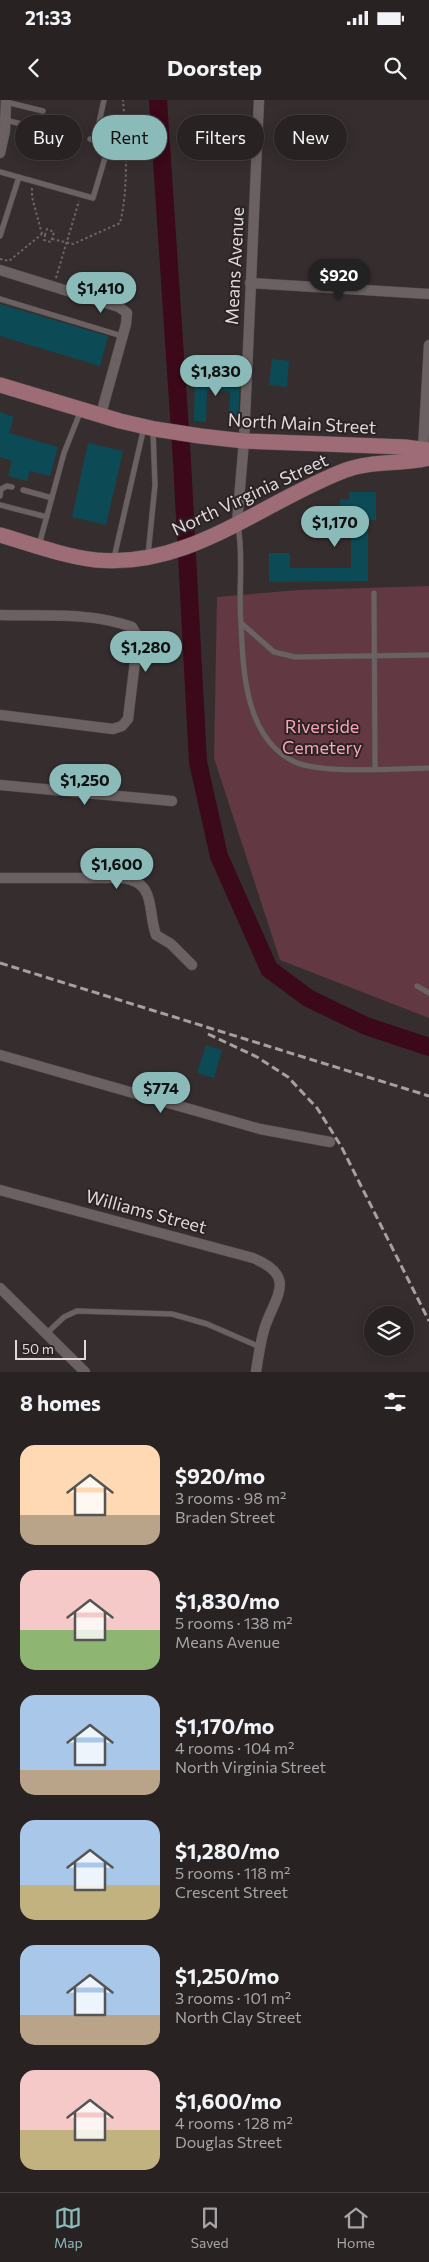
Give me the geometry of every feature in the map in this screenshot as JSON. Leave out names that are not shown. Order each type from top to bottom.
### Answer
[{"type":"main road","name":"North Main Street","points":[[0,385],[81,410],[151,428],[200,436],[244,441],[427,452]]},
{"type":"main road","name":"North Virginia Street","points":[[0,535],[77,557],[114,561],[164,555],[189,547],[326,478],[349,469],[427,452]]},
{"type":"street","name":"Means Avenue","points":[[230,527],[244,441],[259,100]]},
{"type":"street","points":[[0,153],[6,101]]},
{"type":"street","points":[[0,270],[119,307],[127,313],[123,337],[101,414]]},
{"type":"street","points":[[250,283],[429,294]]},
{"type":"street","points":[[427,452],[429,345]]},
{"type":"street","points":[[0,614],[117,621],[132,626],[138,637],[128,719],[122,726],[113,729],[0,715]]},
{"type":"street","points":[[0,785],[172,801]]},
{"type":"street","points":[[0,878],[124,878],[135,880],[147,892],[156,935],[171,944],[192,965]]},
{"type":"street","points":[[0,1055],[260,1129],[330,1142]]},
{"type":"street","name":"Williams Street","points":[[0,1190],[253,1258],[269,1265],[278,1276],[280,1287],[260,1347]]},
{"type":"street","points":[[0,1288],[85,1372]]},
{"type":"street","points":[[256,1372],[260,1347]]},
{"type":"lane","points":[[101,115],[104,100]]},
{"type":"lane","points":[[6,101],[43,111]]},
{"type":"lane","points":[[0,172],[93,198],[104,160]]},
{"type":"lane","points":[[0,236],[19,177]]},
{"type":"lane","points":[[0,299],[123,337]]},
{"type":"lane","points":[[39,546],[64,453],[81,410]]},
{"type":"lane","points":[[148,558],[155,485],[151,428]]},
{"type":"lane","points":[[114,561],[151,428]]},
{"type":"lane","points":[[0,496],[1,489],[7,486],[12,487]]},
{"type":"lane","points":[[23,490],[52,498]]},
{"type":"lane","points":[[0,505],[47,517]]},
{"type":"lane","points":[[230,527],[241,542],[238,598],[245,673],[257,724],[280,753],[296,763],[316,767],[429,768]]},
{"type":"lane","points":[[374,593],[375,769]]},
{"type":"lane","points":[[241,623],[274,652],[282,655],[295,657],[429,655]]},
{"type":"lane","points":[[417,986],[429,994]]},
{"type":"lane","points":[[47,1333],[64,1317],[77,1311],[160,1313],[206,1324],[260,1347]]},
{"type":"path","points":[[52,239],[72,244],[120,223],[123,212],[124,100]]},
{"type":"path","points":[[0,259],[10,261],[44,234],[47,230],[54,232],[51,242],[44,240],[44,234],[32,197],[32,181]]},
{"type":"path","points":[[54,287],[82,194]]},
{"type":"green space","name":"Riverside Cemetery","points":[[429,586],[429,1018],[280,960],[214,758],[217,597],[299,590]]},
{"type":"building","points":[[0,304],[108,336],[100,366],[0,336]]},
{"type":"building","points":[[272,359],[289,361],[287,387],[269,385]]},
{"type":"building","points":[[195,374],[205,374],[205,380],[232,381],[232,378],[240,378],[238,423],[229,423],[230,391],[207,390],[206,422],[194,421]]},
{"type":"building","points":[[0,412],[14,417],[9,433],[58,447],[50,476],[30,471],[27,481],[8,476],[12,461],[0,457]]},
{"type":"building","points":[[88,443],[123,451],[106,525],[72,517]]},
{"type":"building","points":[[349,492],[376,492],[376,520],[368,520],[368,581],[269,582],[269,553],[290,553],[290,568],[351,568],[351,513],[341,513],[340,499],[349,500]]},
{"type":"building","points":[[206,1045],[222,1050],[214,1078],[197,1073]]},
{"type":"waterway","points":[[158,100],[182,461],[198,762],[219,856],[269,969],[308,998],[366,1026],[429,1047]]},
{"type":"railway","points":[[0,963],[429,1096]]},
{"type":"railway","points":[[208,1034],[257,1057],[288,1077],[317,1108],[341,1146],[429,1321]]}]
